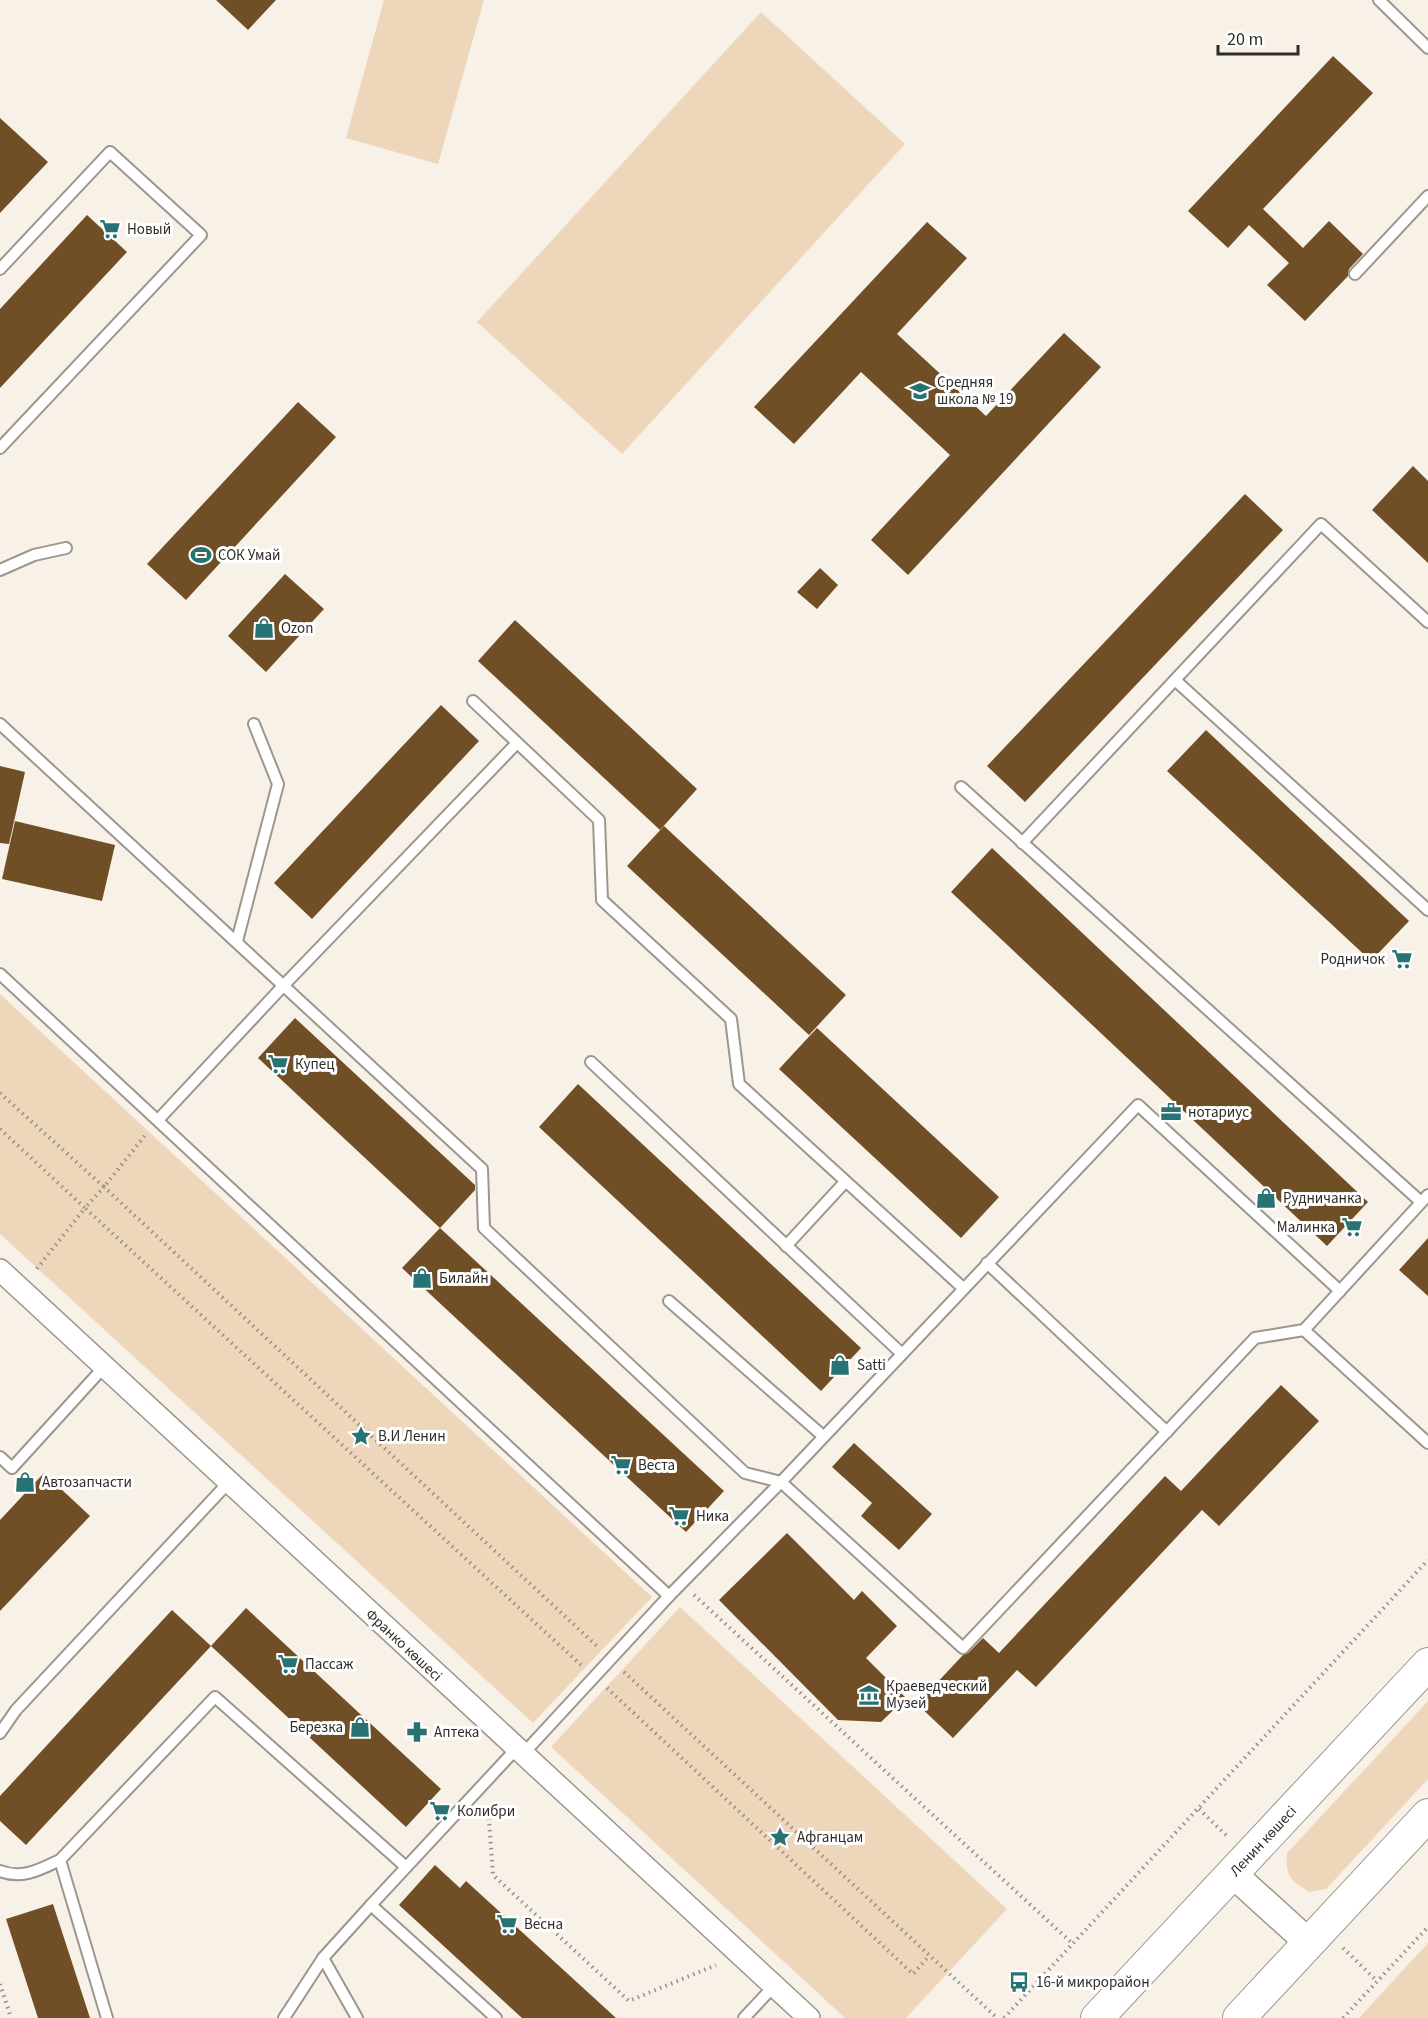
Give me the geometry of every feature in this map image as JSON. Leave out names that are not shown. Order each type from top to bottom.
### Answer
[{"type":"main road","name":"Ленин көшесі","points":[[1097,2018],[1428,1664]]},
{"type":"main road","points":[[1239,2018],[1428,1815]]},
{"type":"street","name":"Франко көшесі","points":[[0,1270],[809,2018]]},
{"type":"street","points":[[1233,1874],[1309,1943]]},
{"type":"lane","points":[[1379,0],[1428,48]]},
{"type":"lane","points":[[0,269],[110,152],[201,235],[0,448]]},
{"type":"lane","points":[[1355,274],[1428,196]]},
{"type":"lane","points":[[1022,843],[1321,524],[1428,622]]},
{"type":"lane","points":[[0,570],[33,555],[66,548]]},
{"type":"lane","points":[[1175,681],[1428,910]]},
{"type":"lane","points":[[473,701],[600,820],[602,900],[731,1019],[740,1084],[963,1288]]},
{"type":"lane","points":[[0,724],[482,1168],[484,1228],[745,1473],[781,1482],[963,1648],[1255,1338],[1304,1330],[1425,1198],[961,787]]},
{"type":"lane","points":[[237,941],[278,784],[254,724]]},
{"type":"lane","points":[[158,1120],[284,985],[517,743]]},
{"type":"lane","points":[[0,974],[669,1596]]},
{"type":"lane","points":[[591,1062],[901,1353]]},
{"type":"lane","points":[[284,2018],[323,1958],[486,1781],[520,1751],[594,1677],[1138,1105],[1340,1291]]},
{"type":"lane","points":[[786,1246],[845,1182]]},
{"type":"lane","points":[[987,1263],[1167,1432]]},
{"type":"lane","points":[[669,1301],[823,1436]]},
{"type":"lane","points":[[1304,1330],[1428,1443]]},
{"type":"lane","points":[[0,1457],[12,1468],[104,1367]]},
{"type":"lane","points":[[0,1733],[16,1710],[228,1483]]},
{"type":"lane","points":[[0,1871],[31,1874],[60,1860],[215,1697],[406,1867]]},
{"type":"lane","points":[[60,1860],[107,2018]]},
{"type":"lane","points":[[371,1905],[496,2018]]},
{"type":"lane","points":[[323,1958],[357,2018]]},
{"type":"lane","points":[[744,2018],[774,1986]]},
{"type":"path","points":[[0,1093],[104,1187],[997,2018]]},
{"type":"path","points":[[20,1289],[158,1120]]},
{"type":"path","points":[[0,1128],[913,1974],[929,1956]]},
{"type":"path","points":[[1004,2018],[1428,1560]]},
{"type":"path","points":[[681,1583],[1073,1944]]},
{"type":"path","points":[[486,1781],[493,1875],[629,2001],[740,1954]]},
{"type":"path","points":[[1343,2018],[1428,1927]]},
{"type":"path","points":[[0,1984],[11,2018]]},
{"type":"shaded area","points":[[384,0],[484,0],[438,164],[346,138]]},
{"type":"shaded area","points":[[761,12],[905,144],[622,454],[477,322]]},
{"type":"shaded area","points":[[0,994],[652,1597],[533,1723],[0,1234]]},
{"type":"shaded area","points":[[680,1607],[1007,1909],[906,2018],[845,2018],[551,1747]]},
{"type":"shaded area","points":[[1428,1701],[1428,1779],[1326,1889],[1309,1892],[1290,1877],[1287,1853]]},
{"type":"shaded area","points":[[1428,1943],[1428,2018],[1359,2018]]},
{"type":"building","points":[[216,0],[276,0],[248,30]]},
{"type":"building","points":[[1333,56],[1373,93],[1263,209],[1303,248],[1329,221],[1363,254],[1349,269],[1348,276],[1305,321],[1267,285],[1289,263],[1249,225],[1228,248],[1188,211]]},
{"type":"building","points":[[0,118],[48,162],[0,213]]},
{"type":"building","points":[[87,215],[127,252],[0,388],[0,309]]},
{"type":"building","name":"Средняя школа № 19","points":[[927,222],[967,258],[897,334],[986,416],[1064,333],[1101,367],[908,575],[871,540],[950,455],[861,372],[794,444],[754,407]]},
{"type":"building","points":[[298,402],[336,437],[186,600],[147,564]]},
{"type":"building","points":[[1413,466],[1428,481],[1428,563],[1372,510]]},
{"type":"building","points":[[1245,494],[1283,530],[1025,802],[987,766]]},
{"type":"building","points":[[820,568],[838,585],[817,609],[797,592]]},
{"type":"building","points":[[285,574],[324,609],[266,672],[228,636]]},
{"type":"building","points":[[515,620],[697,789],[660,830],[478,661]]},
{"type":"building","points":[[441,705],[479,741],[312,919],[274,883]]},
{"type":"building","points":[[1206,730],[1409,921],[1371,961],[1167,771]]},
{"type":"building","points":[[0,766],[25,772],[9,844],[0,843]]},
{"type":"building","points":[[15,821],[115,845],[102,901],[2,879]]},
{"type":"building","points":[[664,826],[846,995],[809,1035],[627,866]]},
{"type":"building","points":[[992,848],[1368,1202],[1327,1246],[951,892]]},
{"type":"building","points":[[295,1018],[475,1185],[475,1190],[440,1228],[258,1058]]},
{"type":"building","points":[[817,1028],[999,1197],[961,1238],[779,1069]]},
{"type":"building","points":[[578,1084],[861,1348],[821,1391],[539,1127]]},
{"type":"building","points":[[440,1228],[724,1491],[686,1532],[402,1268]]},
{"type":"building","points":[[1428,1238],[1428,1296],[1399,1270]]},
{"type":"building","points":[[1281,1385],[1319,1421],[1219,1526],[1202,1510],[1036,1687],[1017,1670],[953,1738],[917,1704],[963,1655],[983,1638],[999,1653],[1165,1476],[1181,1491]]},
{"type":"building","points":[[854,1443],[932,1514],[899,1550],[861,1516],[872,1503],[832,1467]]},
{"type":"building","points":[[44,1473],[90,1516],[0,1611],[0,1520]]},
{"type":"building","points":[[787,1533],[854,1600],[862,1591],[897,1626],[866,1658],[906,1698],[881,1722],[838,1720],[719,1600]]},
{"type":"building","points":[[246,1608],[441,1789],[406,1827],[211,1646]]},
{"type":"building","points":[[172,1610],[211,1646],[26,1845],[0,1821],[0,1796]]},
{"type":"building","points":[[435,1865],[460,1888],[466,1881],[616,2018],[522,2018],[399,1905]]},
{"type":"building","points":[[53,1904],[90,2018],[38,2018],[6,1919]]},
{"type":"place","name":"Новый","points":[[110,229]]},
{"type":"place","name":"Средняя школа № 19","points":[[920,391]]},
{"type":"place","name":"СОК Умай","points":[[201,555]]},
{"type":"place","name":"Ozon","points":[[264,628]]},
{"type":"place","name":"Родничок","points":[[1402,959]]},
{"type":"place","name":"Купец","points":[[278,1064]]},
{"type":"place","name":"нотариус","points":[[1171,1112]]},
{"type":"place","name":"Рудничанка","points":[[1266,1198]]},
{"type":"place","name":"Малинка","points":[[1352,1227]]},
{"type":"place","name":"Билайн","points":[[422,1278]]},
{"type":"place","name":"Satti","points":[[840,1365]]},
{"type":"place","name":"В.И Ленин","points":[[361,1436]]},
{"type":"place","name":"Веста","points":[[621,1465]]},
{"type":"place","name":"Автозапчасти","points":[[25,1482]]},
{"type":"place","name":"Ника","points":[[679,1516]]},
{"type":"place","name":"Пассаж","points":[[288,1664]]},
{"type":"place","name":"Краеведческий Музей","points":[[869,1695]]},
{"type":"place","name":"Березка","points":[[360,1727]]},
{"type":"place","name":"Аптека","points":[[417,1732]]},
{"type":"place","name":"Колибри","points":[[440,1811]]},
{"type":"place","name":"Афганцам","points":[[780,1837]]},
{"type":"place","name":"Весна","points":[[507,1924]]},
{"type":"place","name":"16-й микрорайон","points":[[1019,1982]]}]
